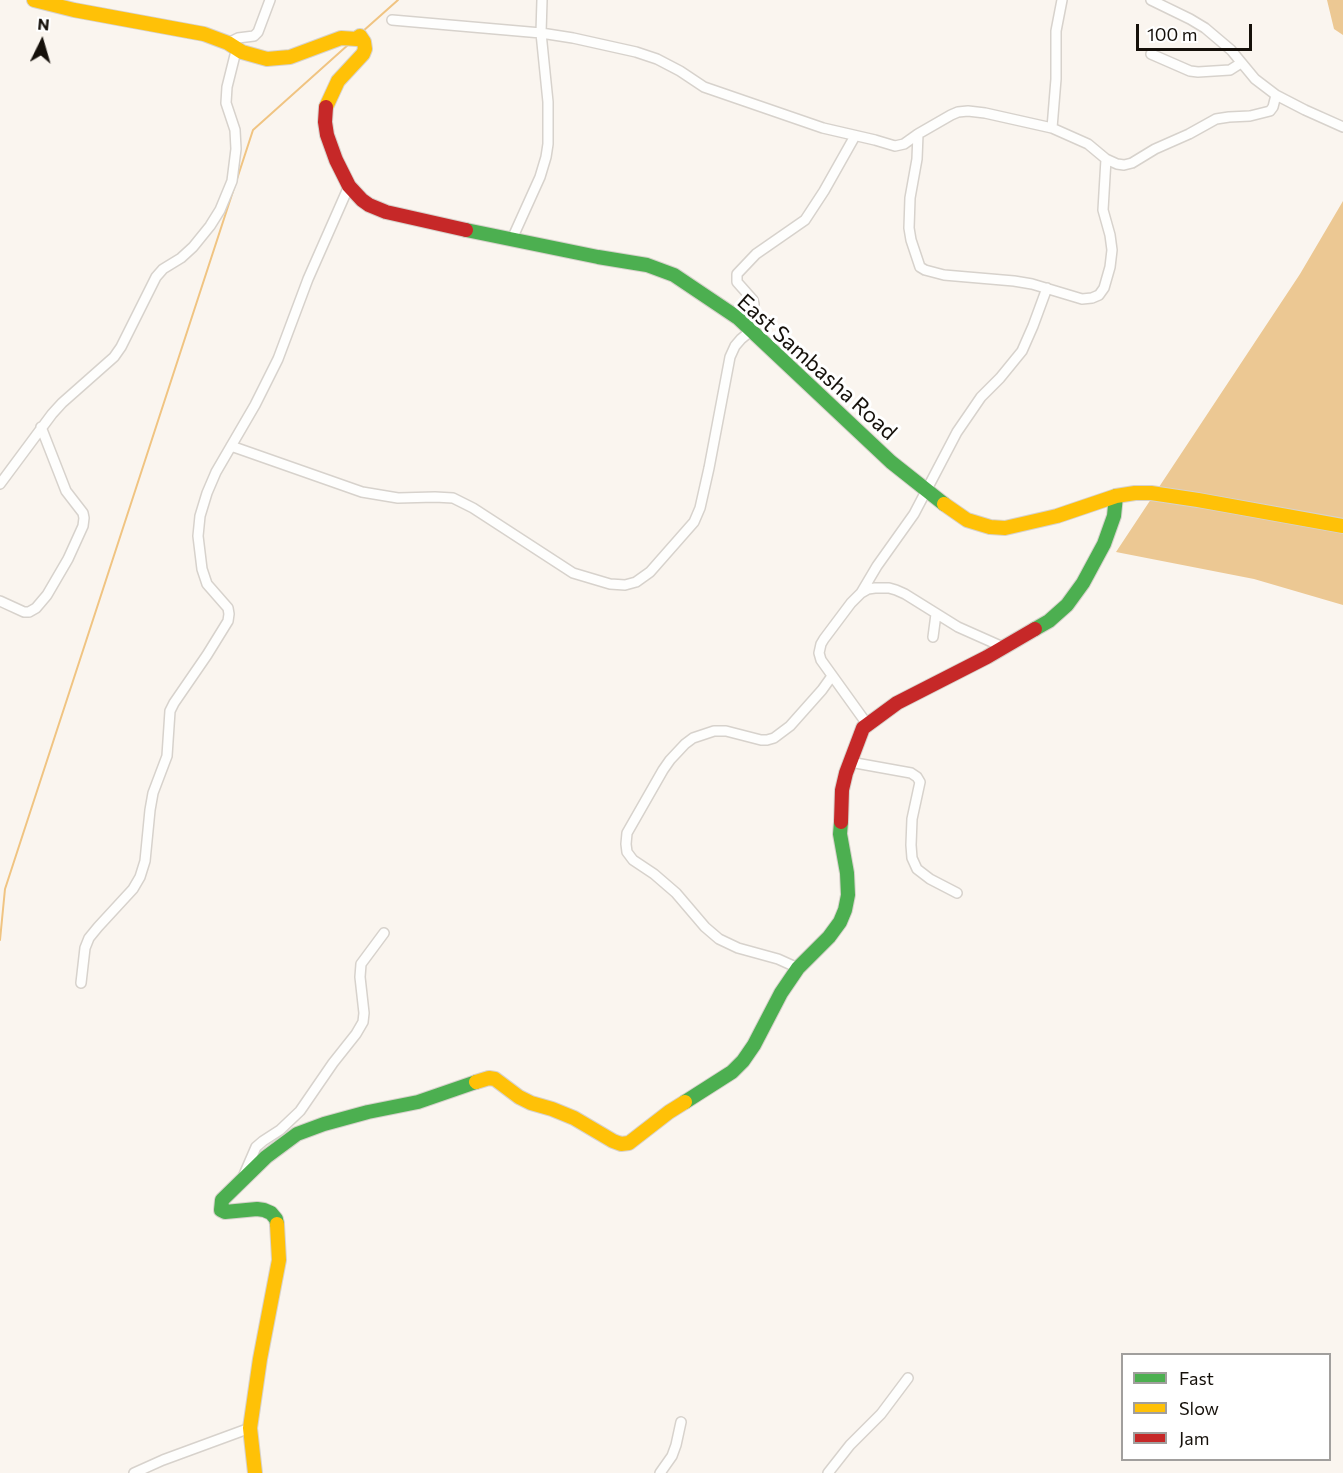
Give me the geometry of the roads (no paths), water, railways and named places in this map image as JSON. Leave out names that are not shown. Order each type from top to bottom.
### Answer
[{"type":"street","points":[[34,0],[74,10],[204,34],[242,51]]},
{"type":"street","points":[[228,43],[238,38],[254,36],[258,32],[270,0]]},
{"type":"street","points":[[512,239],[540,177],[547,151],[548,102],[541,33],[542,0]]},
{"type":"street","points":[[1052,128],[1056,79],[1056,31],[1062,0]]},
{"type":"street","points":[[1151,0],[1205,28],[1231,50],[1254,79],[1276,95],[1343,127]]},
{"type":"street","points":[[392,20],[541,33],[636,52],[665,63],[704,87],[823,128],[895,146],[904,144],[951,115],[968,111],[1052,128],[1088,144],[1106,159],[1124,165],[1216,119],[1265,114],[1273,107],[1276,95]]},
{"type":"street","name":"East Sambasha Road","points":[[242,51],[256,57],[276,60],[300,54],[341,38],[357,39],[360,36],[364,42],[363,54],[338,81],[332,91],[325,122],[336,160],[349,186],[362,200],[386,212],[647,265],[674,275],[738,318],[891,462],[967,520],[990,527],[1005,528],[1057,516],[1116,496],[1150,493],[1343,526]]},
{"type":"street","points":[[0,484],[41,427],[62,403],[114,357],[156,277],[163,269],[193,247],[220,210],[234,173],[236,149],[235,130],[226,103],[227,87],[235,55],[242,51]]},
{"type":"street","points":[[1151,54],[1198,72],[1230,70],[1241,63]]},
{"type":"street","points":[[918,134],[917,159],[910,198],[909,228],[920,267],[944,275],[1014,281],[1082,299],[1099,295],[1104,288],[1110,267],[1112,250],[1103,210],[1106,159]]},
{"type":"street","points":[[738,318],[754,304],[737,282],[737,274],[756,254],[805,220],[855,135]]},
{"type":"street","points":[[81,983],[85,948],[89,939],[133,890],[140,877],[145,861],[153,793],[167,756],[170,711],[228,621],[228,608],[207,584],[202,569],[198,536],[200,516],[207,493],[216,472],[255,405],[278,359],[308,279],[349,186]]},
{"type":"street","points":[[867,724],[820,657],[821,644],[861,593],[914,513],[957,432],[981,397],[1022,351],[1047,288]]},
{"type":"street","points":[[231,446],[362,492],[398,498],[453,498],[473,508],[573,573],[610,584],[625,585],[636,582],[650,572],[694,522],[700,508],[709,468],[730,357],[735,346],[752,330]]},
{"type":"street","points":[[0,601],[24,612],[36,608],[47,596],[83,526],[82,513],[66,491],[41,427]]},
{"type":"street","points":[[255,1473],[250,1428],[263,1340],[279,1260],[278,1231],[276,1219],[271,1213],[257,1209],[225,1212],[221,1210],[222,1200],[266,1157],[288,1140],[311,1128],[368,1112],[418,1102],[489,1078],[495,1079],[531,1103],[574,1118],[621,1144],[629,1143],[669,1112],[732,1072],[754,1045],[781,993],[798,968],[829,937],[840,922],[845,910],[848,895],[847,873],[840,834],[842,790],[850,762],[861,733],[867,724],[897,704],[969,667],[1049,621],[1067,605],[1079,589],[1109,533],[1116,496]]},
{"type":"street","points":[[861,593],[875,588],[896,590],[958,627],[1003,647]]},
{"type":"street","points":[[933,636],[936,614]]},
{"type":"street","points":[[798,968],[778,958],[738,948],[719,939],[705,927],[676,893],[633,860],[627,852],[627,833],[663,770],[685,744],[714,730],[765,741],[774,738],[790,726],[832,676]]},
{"type":"street","points":[[850,762],[911,773],[917,777],[920,782],[912,819],[912,858],[917,869],[957,893]]},
{"type":"street","points":[[242,1179],[256,1147],[280,1130],[300,1111],[363,1022],[364,1004],[360,971],[365,959],[384,933]]},
{"type":"street","points":[[828,1473],[850,1445],[881,1414],[908,1378]]},
{"type":"street","points":[[660,1473],[672,1456],[681,1422]]},
{"type":"street","points":[[134,1473],[250,1428]]},
{"type":"waterway","points":[[362,32],[398,0]]},
{"type":"waterway","points":[[0,940],[5,889],[253,130],[349,44]]}]
